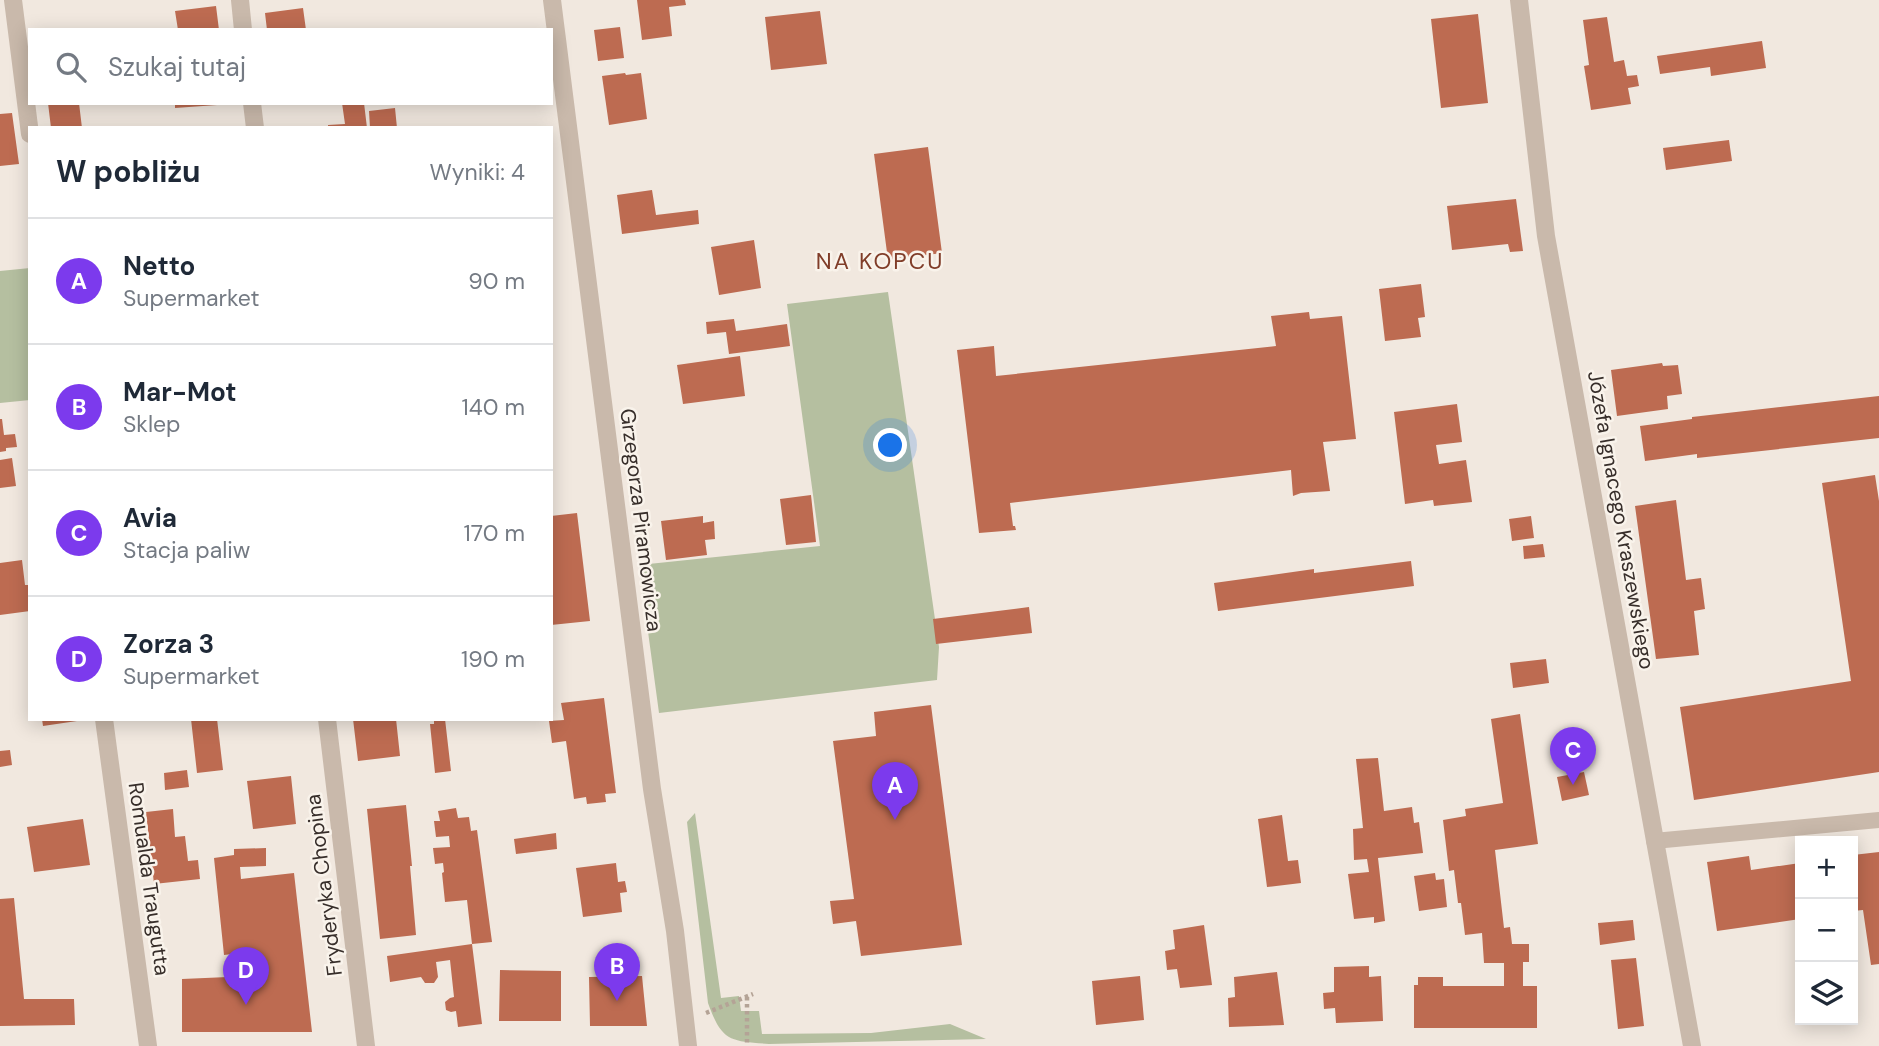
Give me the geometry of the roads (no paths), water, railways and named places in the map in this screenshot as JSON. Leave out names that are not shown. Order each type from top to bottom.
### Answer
[{"type":"street","points":[[13,0],[29,126]]},
{"type":"street","points":[[240,0],[243,28]]},
{"type":"street","name":"Grzegorza Piramowicza","points":[[552,0],[652,789],[675,931],[688,1046]]},
{"type":"street","name":"Józefa Ignacego Kraszewskiego","points":[[1519,0],[1546,236],[1692,1046]]},
{"type":"street","points":[[252,105],[255,126]]},
{"type":"street","name":"Romualda Traugutta","points":[[104,721],[148,1046]]},
{"type":"street","name":"Fryderyka Chopina","points":[[327,721],[366,1046]]},
{"type":"lane","points":[[1654,841],[1879,820]]},
{"type":"place","name":"Avia","points":[[1573,785]]},
{"type":"place","name":"Netto","points":[[895,820]]},
{"type":"place","name":"Mar-Mot","points":[[617,1001]]},
{"type":"place","name":"Zorza 3","points":[[246,1005]]},
{"type":"district","name":"NA KOPCU","points":[[880,261]]}]
